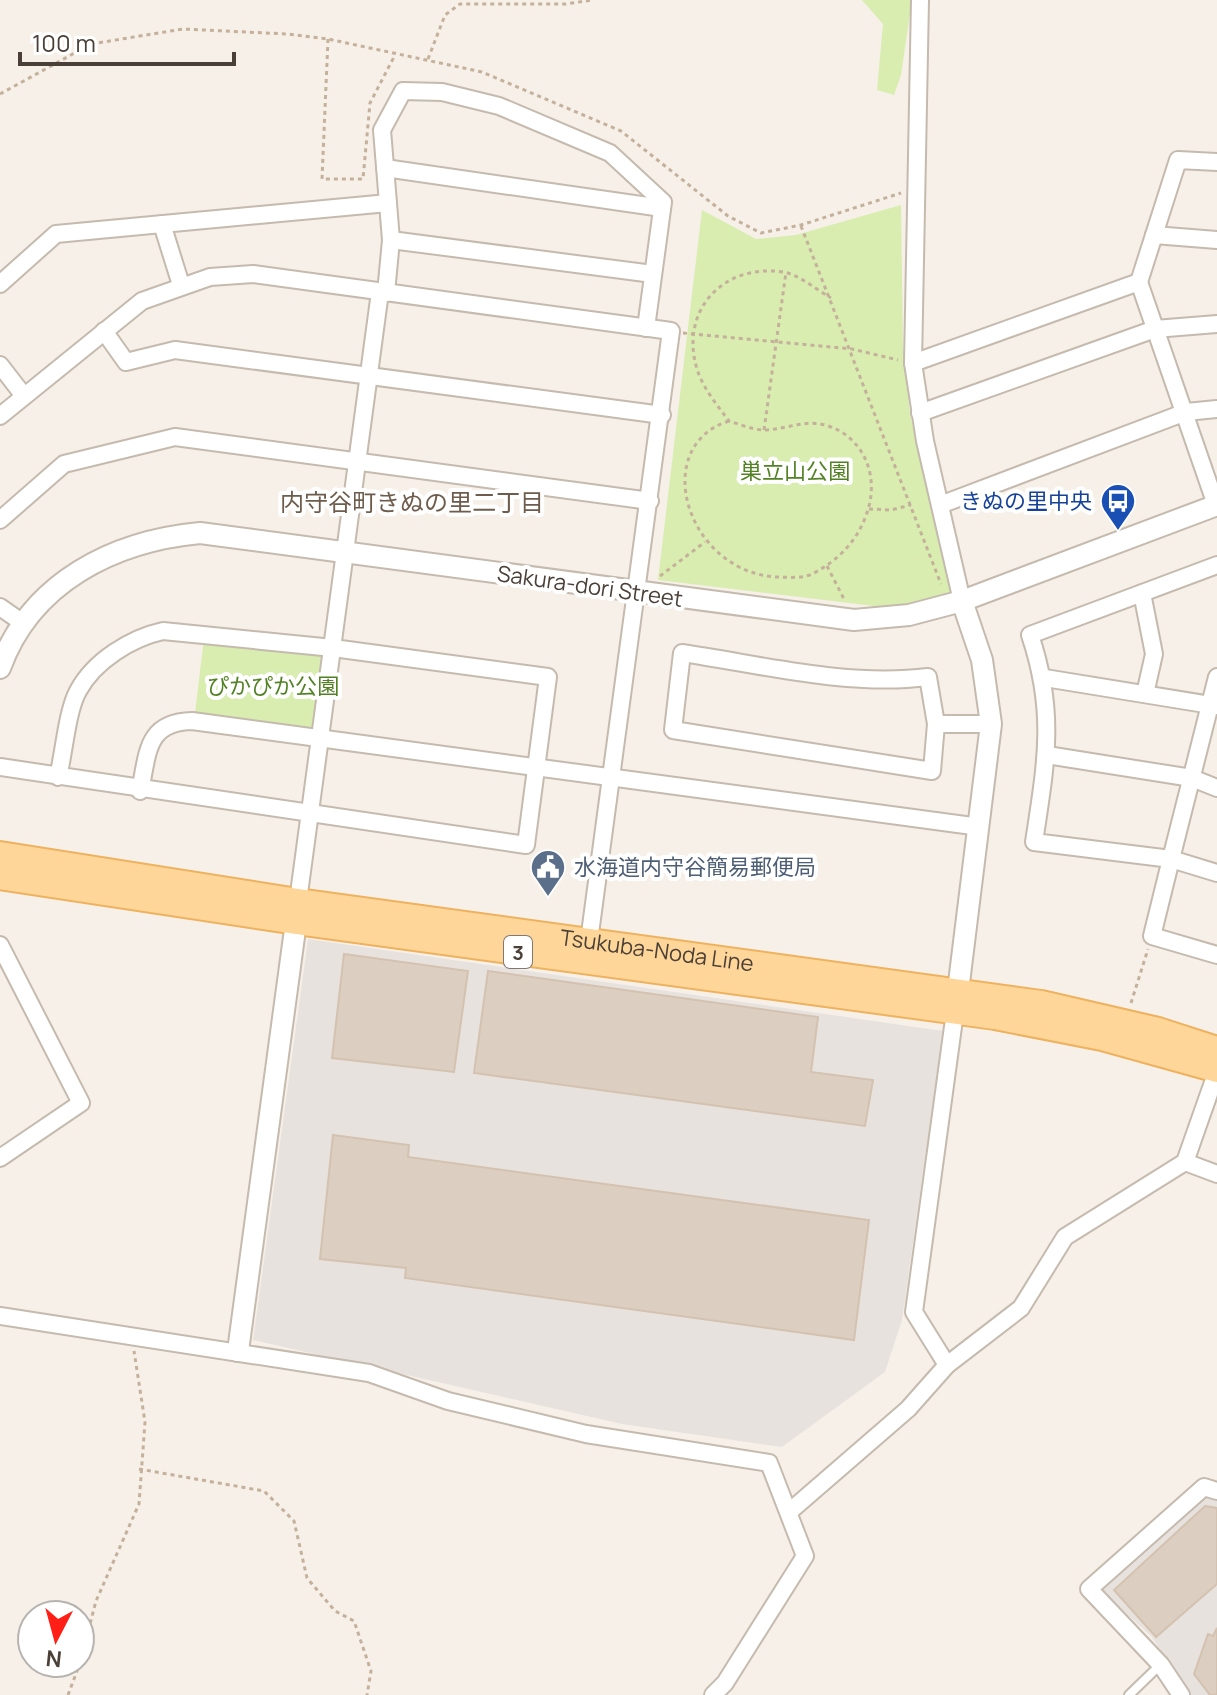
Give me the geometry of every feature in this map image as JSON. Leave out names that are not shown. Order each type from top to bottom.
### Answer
[{"type":"main road","name":"Tsukuba-Noda Line","points":[[0,854],[297,911],[956,1002],[1041,1003],[1126,1022],[1217,1049]]},
{"type":"main road","name":"Tsukuba-Noda Line","points":[[0,877],[589,941],[956,1002],[1217,1071]]},
{"type":"street","points":[[920,0],[913,363],[920,413],[962,601],[982,660],[991,724],[980,827],[914,1312],[947,1365]]},
{"type":"street","points":[[238,1351],[368,377],[391,240],[382,130],[403,91],[442,92],[499,106],[610,153],[663,202],[646,328]]},
{"type":"street","points":[[1217,162],[1178,160],[1139,282],[1217,505]]},
{"type":"street","points":[[385,168],[662,208]]},
{"type":"street","points":[[0,284],[56,234],[388,203]]},
{"type":"street","points":[[162,224],[181,285]]},
{"type":"street","points":[[1154,235],[1217,240]]},
{"type":"street","points":[[391,240],[653,274]]},
{"type":"street","points":[[0,416],[142,301],[210,277],[253,274],[671,331],[589,941]]},
{"type":"street","points":[[913,363],[1139,282]]},
{"type":"street","points":[[920,413],[1155,329],[1217,324]]},
{"type":"street","points":[[104,331],[126,362],[175,350],[662,415]]},
{"type":"street","points":[[0,365],[24,396]]},
{"type":"street","points":[[940,505],[1186,412],[1217,409]]},
{"type":"street","points":[[0,520],[64,464],[175,437],[650,501]]},
{"type":"street","name":"Sakura-dori Street","points":[[0,668],[23,623],[72,575],[104,556],[171,536],[200,533],[854,620],[909,615],[962,601],[1217,505]]},
{"type":"street","points":[[1217,565],[1030,635],[1045,678],[1047,755],[1034,842],[1171,859],[1217,873]]},
{"type":"street","points":[[1142,593],[1154,654],[1145,694]]},
{"type":"street","points":[[0,607],[23,623]]},
{"type":"street","points":[[0,767],[58,777],[140,791],[526,845],[548,677],[333,648],[163,631],[140,636],[98,666],[77,692],[58,777]]},
{"type":"street","points":[[682,653],[848,678],[891,682],[928,677],[936,724],[932,771],[673,730],[682,653]]},
{"type":"street","points":[[1217,677],[1214,705],[1152,936],[1217,955]]},
{"type":"street","points":[[1045,678],[1214,705]]},
{"type":"street","points":[[140,791],[149,749],[158,729],[173,721],[320,736],[980,827]]},
{"type":"street","points":[[936,724],[991,724]]},
{"type":"street","points":[[1047,755],[1192,778],[1217,788]]},
{"type":"street","points":[[0,945],[81,1103],[0,1158]]},
{"type":"street","points":[[789,1512],[908,1409],[947,1365],[1021,1308],[1065,1237],[1185,1162],[1217,1071]]},
{"type":"street","points":[[1185,1162],[1217,1174]]},
{"type":"street","points":[[0,1316],[369,1373],[448,1401],[586,1434],[769,1463],[805,1556],[725,1683],[713,1695]]},
{"type":"street","points":[[1181,1695],[1161,1665],[1089,1589],[1204,1487],[1217,1491]]},
{"type":"lane","points":[[1129,1695],[1161,1665]]},
{"type":"path","points":[[428,59],[445,15],[460,4],[566,4],[592,0]]},
{"type":"path","points":[[328,39],[322,179],[363,179],[370,103],[395,55]]},
{"type":"path","points":[[801,225],[943,587],[931,591]]},
{"type":"path","points":[[729,421],[696,368],[695,315],[711,290],[749,271],[786,272],[831,298]]},
{"type":"path","points":[[764,430],[786,272]]},
{"type":"path","points":[[671,331],[852,349],[913,363]]},
{"type":"path","points":[[729,421],[764,430],[824,424],[854,439],[868,462],[873,487],[869,509],[857,535],[827,566],[805,577],[750,575],[725,561],[705,542],[692,522],[685,488],[689,461],[712,426],[729,421]]},
{"type":"path","points":[[869,509],[891,510],[911,505]]},
{"type":"path","points":[[638,592],[705,542]]},
{"type":"path","points":[[827,566],[854,620]]},
{"type":"path","points":[[1126,1022],[1152,936]]},
{"type":"path","points":[[96,1601],[139,1504],[139,1469],[145,1422],[131,1335]]},
{"type":"path","points":[[139,1469],[264,1491],[294,1521],[307,1578],[335,1611],[354,1621],[371,1671],[367,1695]]},
{"type":"shaded area","points":[[308,939],[943,1031],[902,1320],[885,1372],[782,1447],[622,1424],[253,1340]]},
{"type":"shaded area","points":[[1200,1497],[1217,1498],[1217,1695],[1191,1695],[1151,1636],[1099,1589]]},
{"type":"green space","points":[[862,0],[912,0],[901,75],[894,95],[877,90],[883,24]]},
{"type":"green space","name":"巣立山公園","points":[[901,205],[903,347],[910,414],[951,592],[897,606],[874,606],[658,580],[702,210],[756,239],[796,235]]},
{"type":"green space","name":"ぴかぴか公園","points":[[204,638],[323,655],[313,729],[195,713]]},
{"type":"building","points":[[344,954],[468,971],[454,1072],[332,1058]]},
{"type":"building","points":[[488,971],[818,1017],[811,1072],[873,1080],[865,1126],[474,1073]]},
{"type":"building","points":[[333,1135],[409,1145],[408,1157],[869,1220],[854,1340],[405,1278],[406,1268],[320,1259]]},
{"type":"building","points":[[1205,1506],[1217,1508],[1217,1584],[1156,1637],[1114,1590]]},
{"type":"building","points":[[1217,1628],[1217,1695],[1210,1695],[1194,1674],[1208,1634],[1213,1636]]},
{"type":"place","name":"きぬの里中央","points":[[1118,532]]},
{"type":"place","name":"水海道内守谷簡易郵便局","points":[[548,898]]},
{"type":"district","name":"内守谷町きぬの里二丁目","points":[[412,501]]}]
